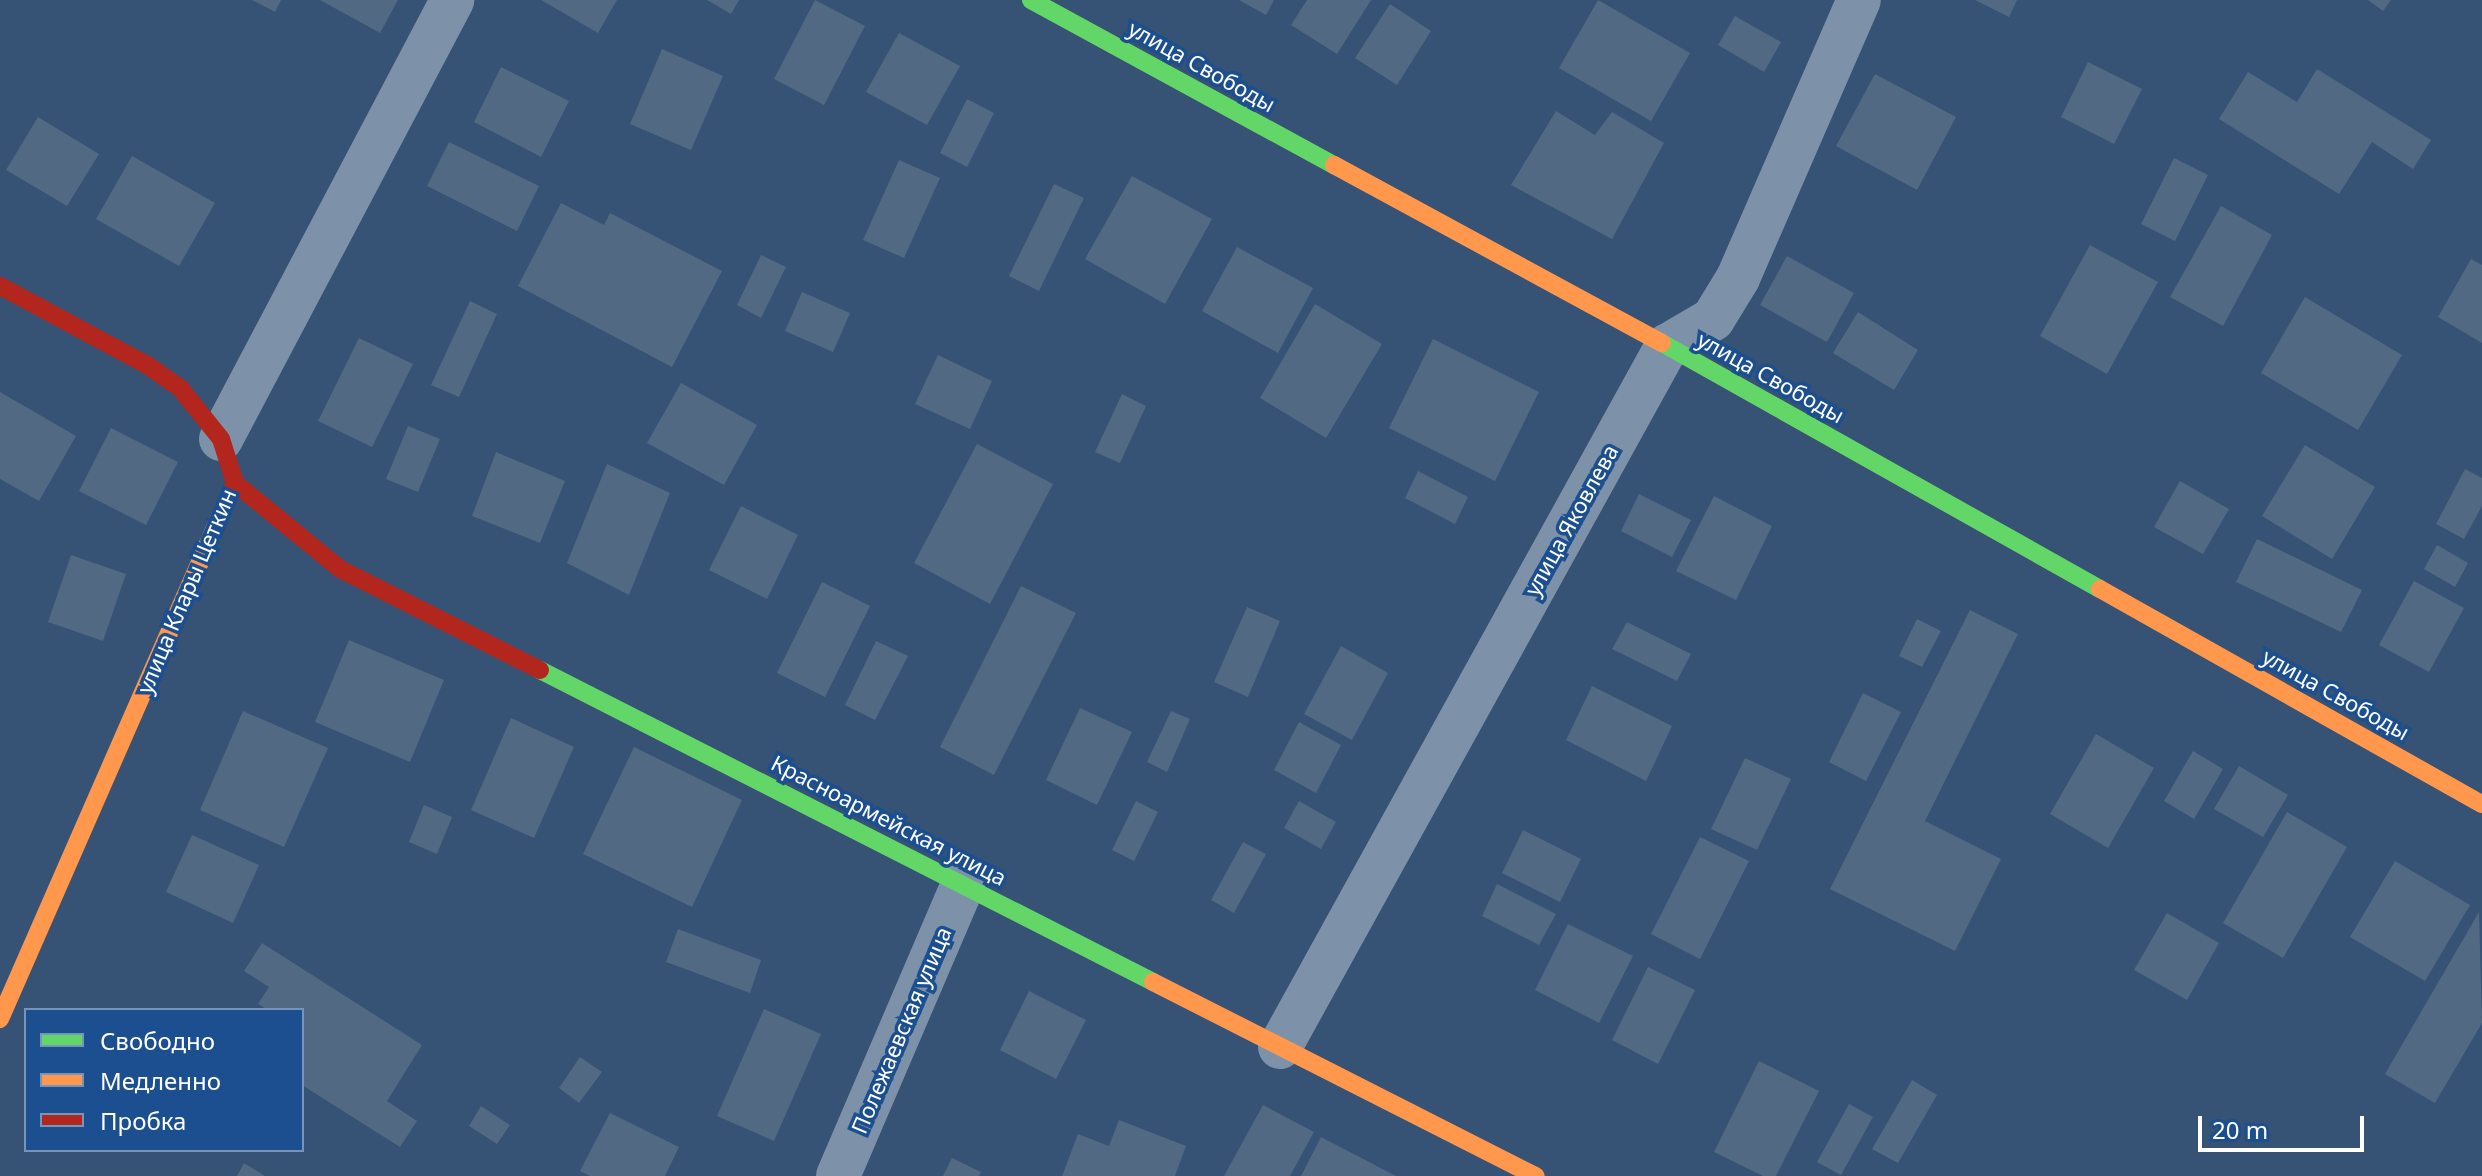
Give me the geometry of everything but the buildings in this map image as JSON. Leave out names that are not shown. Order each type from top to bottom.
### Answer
[{"type":"street","points":[[0,286],[147,365],[180,388],[221,439],[452,0]]},
{"type":"street","name":"улица Свободы","points":[[1031,0],[1667,346],[2482,804]]},
{"type":"street","points":[[1667,346],[1713,319],[1738,278],[1859,0]]},
{"type":"street","name":"улица Яковлева","points":[[1280,1047],[1667,346]]},
{"type":"street","name":"улица Клары Цеткин","points":[[0,1019],[235,483],[221,439]]},
{"type":"street","name":"Красноармейская улица","points":[[235,483],[340,569],[1536,1176]]},
{"type":"street","name":"Полежаевская улица","points":[[838,1176],[963,884]]},
{"type":"traffic: fast","points":[[1031,0],[1334,165]]},
{"type":"traffic: fast","points":[[1662,343],[2100,589]]},
{"type":"traffic: fast","points":[[540,670],[1153,982]]},
{"type":"traffic: slow","points":[[1334,165],[1662,343]]},
{"type":"traffic: slow","points":[[0,1019],[225,505]]},
{"type":"traffic: slow","points":[[2100,589],[2482,804]]},
{"type":"traffic: slow","points":[[1153,982],[1536,1176]]},
{"type":"traffic: jam","points":[[0,286],[147,365],[180,388],[221,439],[235,483],[225,505]]},
{"type":"traffic: jam","points":[[235,483],[340,569],[540,670]]}]
